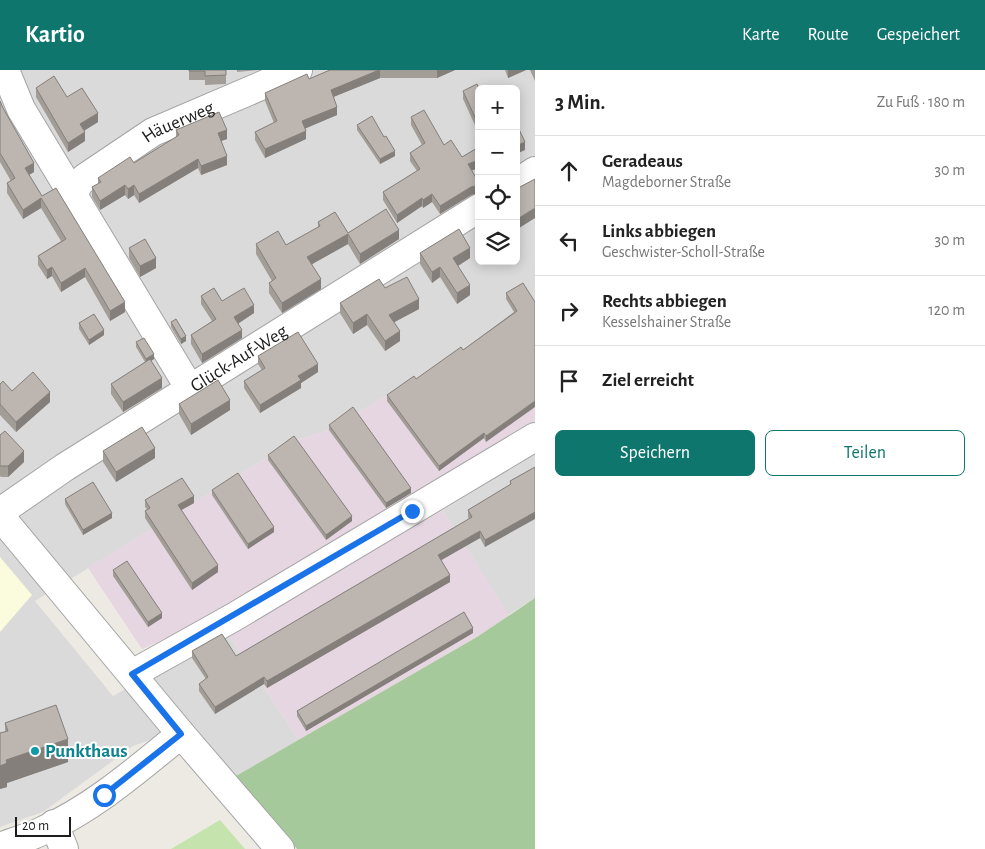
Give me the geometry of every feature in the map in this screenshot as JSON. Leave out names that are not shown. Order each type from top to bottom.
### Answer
[{"type":"street","points":[[6,70],[21,109],[190,389]]},
{"type":"street","name":"Häuerweg","points":[[74,196],[78,184],[86,177],[153,132],[298,70]]},
{"type":"street","points":[[520,180],[535,171]]},
{"type":"street","name":"Glück-Auf-Weg","points":[[0,512],[65,467],[475,211]]},
{"type":"street","points":[[132,674],[234,617],[535,437]]},
{"type":"street","points":[[0,516],[181,734],[280,849]]},
{"type":"street","points":[[0,847],[59,837],[108,792],[181,734]]},
{"type":"shaded area","points":[[0,70],[535,70],[535,307],[329,430],[294,441],[35,601],[113,696],[227,632],[299,740],[236,776],[193,725],[133,746],[43,812],[0,827]]},
{"type":"shaded area","points":[[535,307],[535,422],[217,615],[142,649],[88,568],[294,441],[329,430]]},
{"type":"shaded area","points":[[535,454],[535,598],[508,615],[443,510]]},
{"type":"shaded area","points":[[443,510],[509,615],[477,637],[299,740],[227,632]]},
{"type":"shaded area","points":[[0,557],[32,595],[0,632]]},
{"type":"green space","points":[[535,598],[535,849],[297,849],[236,776],[477,637]]},
{"type":"green space","points":[[220,820],[245,849],[171,849]]},
{"type":"building","points":[[189,70],[226,70],[226,75],[205,76],[205,71]]},
{"type":"building","points":[[330,70],[379,70],[331,90],[337,107],[302,121],[306,131],[265,149],[255,132],[277,121],[265,93],[307,74],[309,79]]},
{"type":"building","points":[[54,76],[67,97],[82,88],[98,113],[80,124],[85,132],[68,143],[36,88]]},
{"type":"building","points":[[475,85],[475,117],[463,91]]},
{"type":"building","points":[[0,101],[34,163],[25,168],[42,196],[56,188],[125,302],[110,311],[85,268],[61,283],[52,267],[47,270],[38,256],[66,239],[41,198],[23,210],[7,183],[15,178],[0,153]]},
{"type":"building","points":[[424,110],[444,145],[451,140],[462,157],[475,149],[475,161],[468,164],[475,176],[475,186],[440,206],[432,194],[423,200],[422,198],[397,215],[383,192],[420,169],[410,153],[425,143],[411,117]]},
{"type":"building","points":[[219,112],[227,130],[218,133],[227,156],[201,166],[198,159],[139,194],[134,185],[128,189],[125,185],[100,201],[92,187],[101,182],[98,178],[130,157],[134,163],[179,135],[176,130]]},
{"type":"building","points":[[372,116],[384,137],[386,136],[395,151],[380,159],[357,125]]},
{"type":"building","points":[[520,131],[525,142],[520,144]]},
{"type":"building","points":[[535,179],[535,208],[520,217],[520,187]]},
{"type":"building","points":[[386,209],[399,230],[360,254],[348,234],[307,257],[321,279],[282,303],[269,283],[276,278],[256,244],[278,231],[286,245],[320,226],[318,222],[335,212],[348,233]]},
{"type":"building","points":[[459,229],[470,248],[453,258],[470,285],[457,293],[440,267],[432,272],[420,253]]},
{"type":"building","points":[[145,239],[156,258],[140,266],[129,248]]},
{"type":"building","points":[[407,277],[419,299],[389,315],[400,331],[385,341],[367,314],[353,323],[340,303],[379,279],[385,288]]},
{"type":"building","points":[[523,283],[535,302],[535,401],[486,436],[484,433],[439,466],[387,395],[414,376],[416,379],[461,347],[463,350],[517,311],[506,293]]},
{"type":"building","points":[[214,288],[222,301],[244,288],[254,305],[234,317],[242,330],[202,354],[191,335],[216,319],[201,296]]},
{"type":"building","points":[[94,314],[104,330],[89,340],[79,323]]},
{"type":"building","points":[[176,319],[186,336],[181,339],[171,322]]},
{"type":"building","points":[[298,332],[318,364],[298,376],[301,380],[260,405],[244,381],[265,368],[258,356]]},
{"type":"building","points":[[144,338],[154,354],[146,359],[136,342]]},
{"type":"building","points":[[150,359],[162,378],[123,402],[111,384]]},
{"type":"building","points":[[33,372],[50,392],[16,422],[0,404],[0,384],[3,381],[12,391]]},
{"type":"building","points":[[218,380],[230,400],[191,424],[179,404]]},
{"type":"building","points":[[353,407],[411,488],[386,503],[329,425]]},
{"type":"building","points":[[142,427],[155,448],[116,472],[103,451]]},
{"type":"building","points":[[5,431],[24,451],[8,466],[0,466],[0,435]]},
{"type":"building","points":[[294,436],[352,516],[326,535],[268,455]]},
{"type":"building","points":[[535,467],[535,512],[485,540],[480,531],[438,555],[450,575],[267,681],[264,677],[215,707],[199,684],[208,677],[192,651],[222,634],[236,656],[472,517],[468,510],[511,484],[510,481]]},
{"type":"building","points":[[238,473],[274,527],[248,544],[212,490]]},
{"type":"building","points":[[182,478],[194,496],[178,505],[218,565],[192,583],[145,511],[150,508],[145,500]]},
{"type":"building","points":[[93,482],[112,513],[83,530],[65,499]]},
{"type":"building","points":[[127,561],[162,613],[148,622],[113,570]]},
{"type":"building","points":[[464,612],[473,628],[306,726],[297,711]]},
{"type":"building","points":[[56,705],[68,739],[6,760],[7,763],[0,766],[0,733],[8,731],[5,723]]},
{"type":"place","name":"Punkthaus","points":[[35,751]]},
{"type":"route","points":[[104,795],[181,734],[132,674],[234,617],[412,511]]}]
